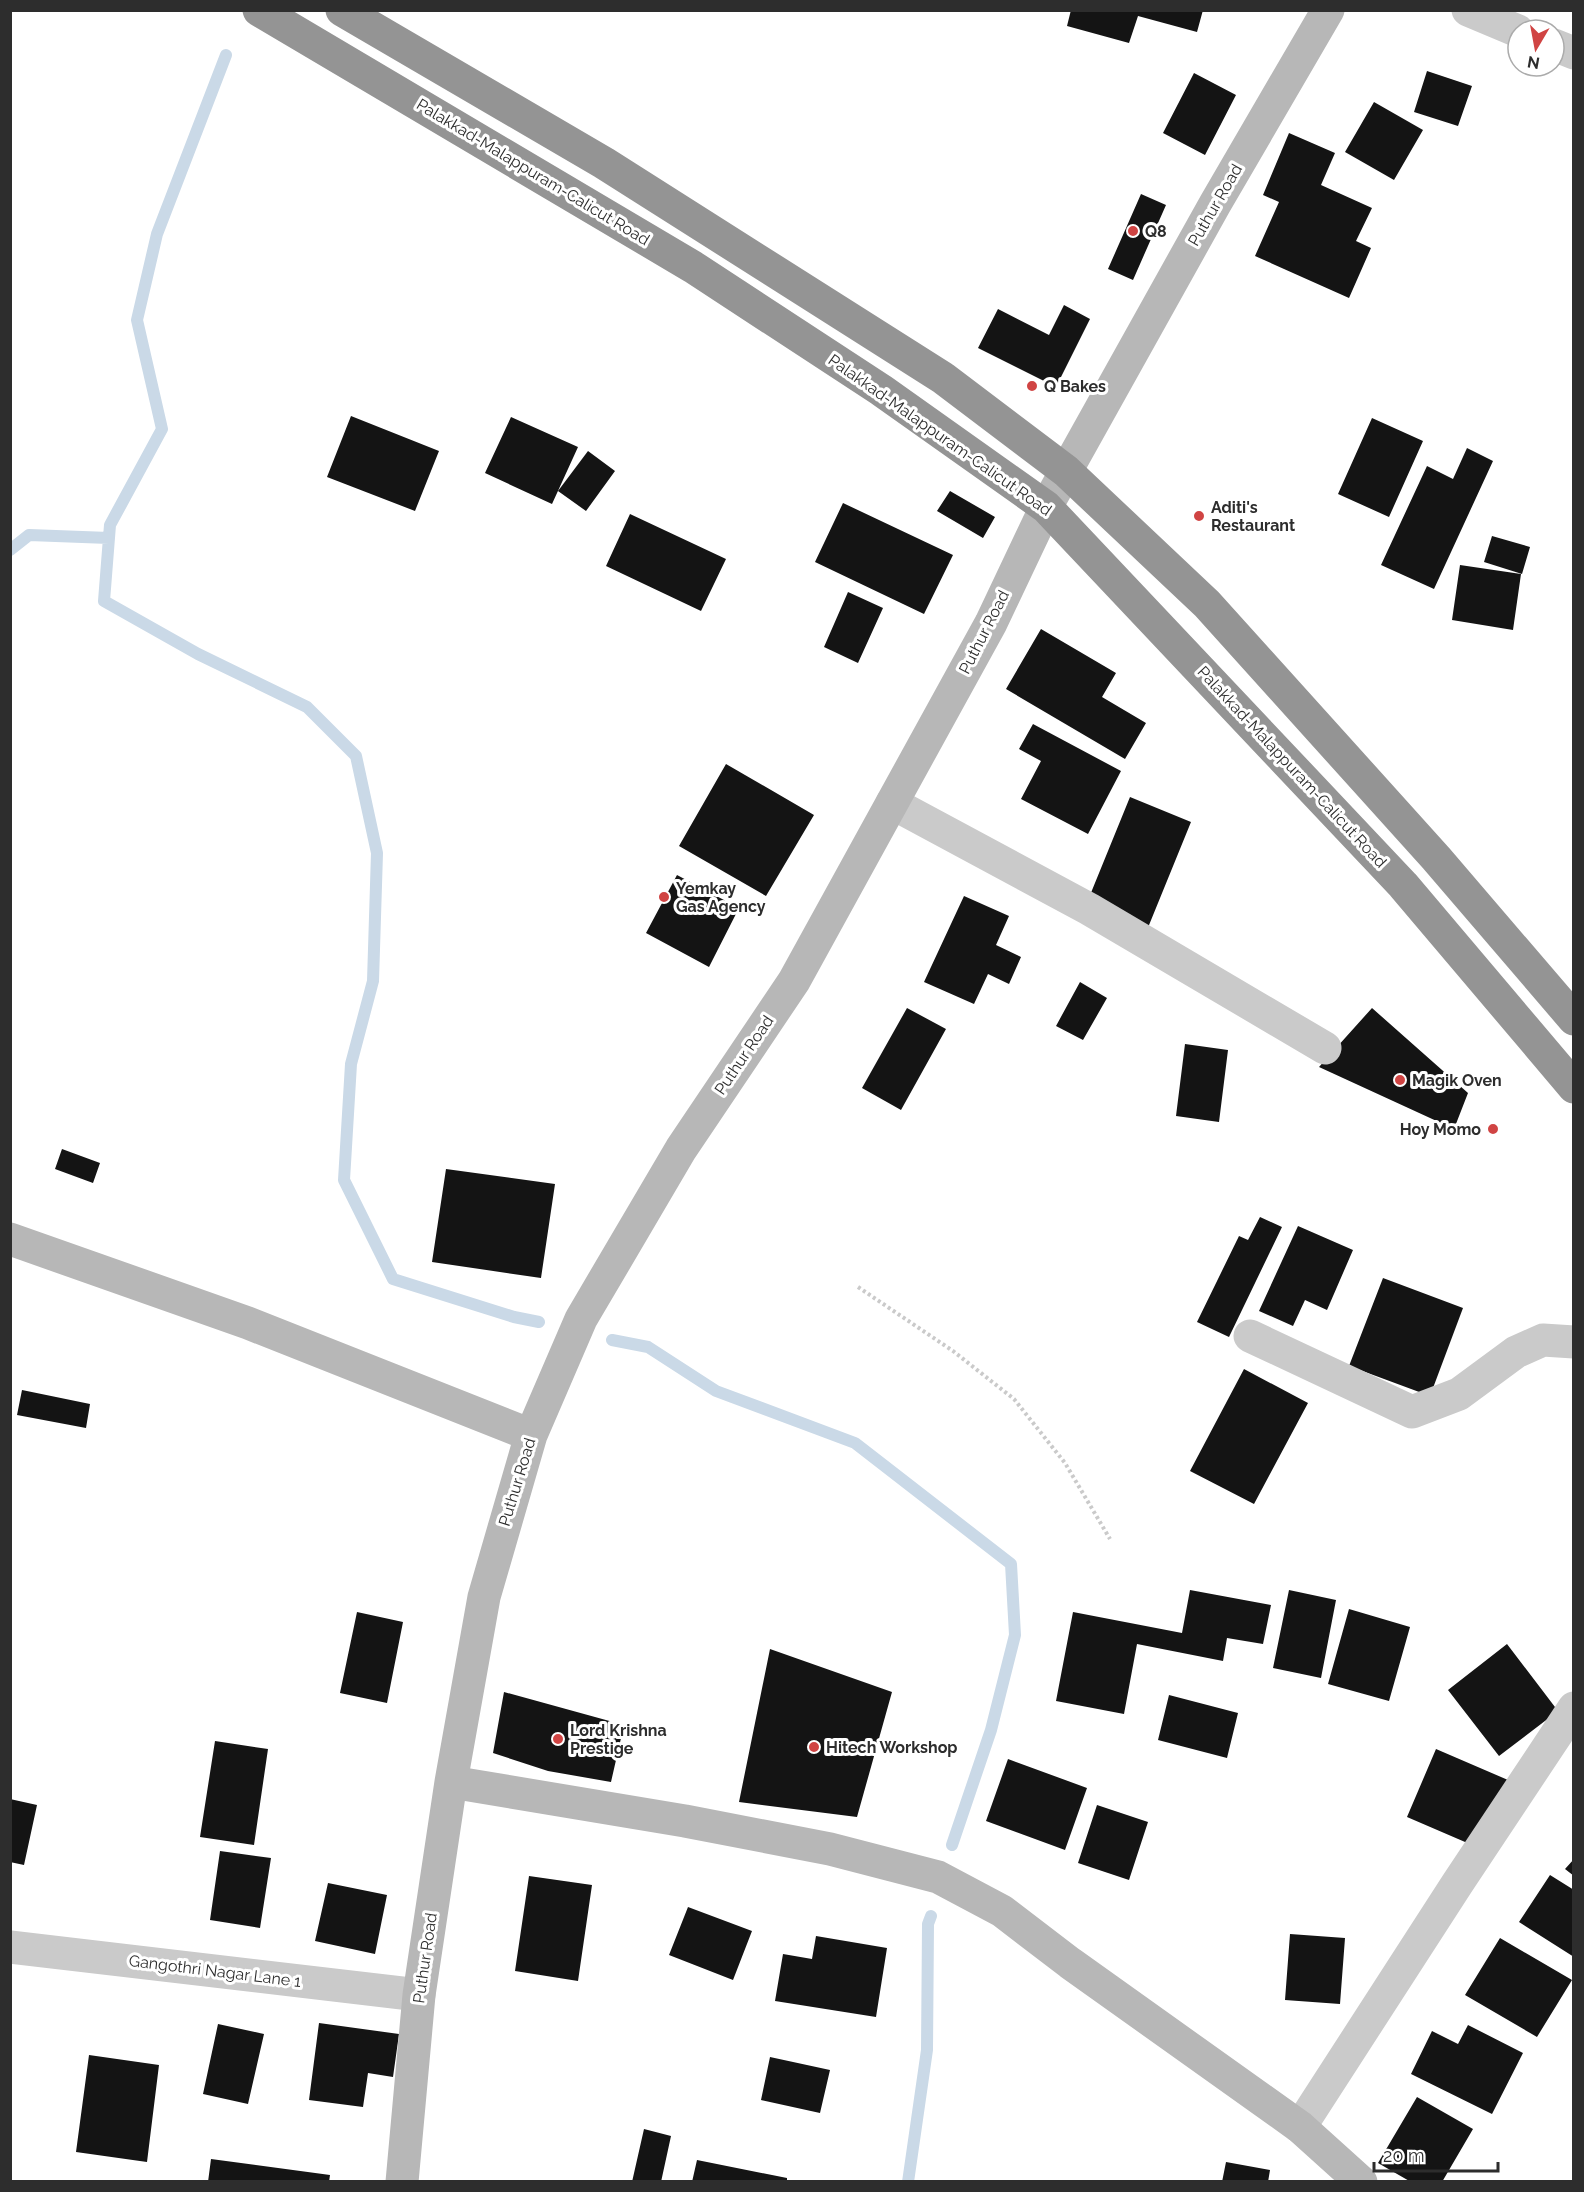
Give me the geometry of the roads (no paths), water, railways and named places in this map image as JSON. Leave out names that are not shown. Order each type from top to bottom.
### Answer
[{"type":"highway","name":"Palakkad-Malappuram-Calicut Road","points":[[258,10],[693,267],[881,390],[1046,507],[1403,885],[1574,1087]]},
{"type":"highway","points":[[342,10],[604,163],[943,378],[1066,471],[1206,603],[1428,849],[1574,1018]]},
{"type":"street","name":"Puthur Road","points":[[402,2181],[419,1995],[451,1782],[484,1597],[531,1436],[581,1319],[681,1149],[794,981],[990,623],[1046,507],[1215,204],[1328,10]]},
{"type":"street","points":[[1468,10],[1506,26]]},
{"type":"street","points":[[892,803],[1089,909],[1325,1048]]},
{"type":"street","points":[[10,1239],[248,1323],[531,1436]]},
{"type":"street","points":[[1251,1336],[1412,1412],[1459,1394],[1516,1352],[1543,1340],[1574,1342]]},
{"type":"street","points":[[1300,2127],[1574,1708]]},
{"type":"street","points":[[451,1782],[685,1821],[830,1849],[938,1877],[1002,1911],[1070,1963],[1300,2127],[1361,2181]]},
{"type":"street","name":"Gangothri Nagar Lane 1","points":[[10,1947],[419,1995]]},
{"type":"waterway","points":[[226,55],[157,234],[137,320],[162,429],[110,525],[104,601],[198,654],[307,707],[356,756],[377,853],[373,981],[351,1064],[344,1180],[393,1279],[514,1317],[539,1322]]},
{"type":"waterway","points":[[10,550],[29,535],[109,538]]},
{"type":"waterway","points":[[612,1340],[648,1347],[716,1391],[855,1443],[1011,1564],[1015,1635],[991,1730],[952,1845]]},
{"type":"waterway","points":[[908,2182],[927,2050],[928,1924],[931,1916]]},
{"type":"place","name":"Q8","points":[[1133,231]]},
{"type":"place","name":"Q Bakes","points":[[1032,386]]},
{"type":"place","name":"Aditi's Restaurant","points":[[1199,516]]},
{"type":"place","name":"Yemkay Gas Agency","points":[[664,897]]},
{"type":"place","name":"Magik Oven","points":[[1400,1080]]},
{"type":"place","name":"Hoy Momo","points":[[1493,1129]]},
{"type":"place","name":"Lord Krishna Prestige","points":[[558,1739]]},
{"type":"place","name":"Hitech Workshop","points":[[814,1747]]}]
